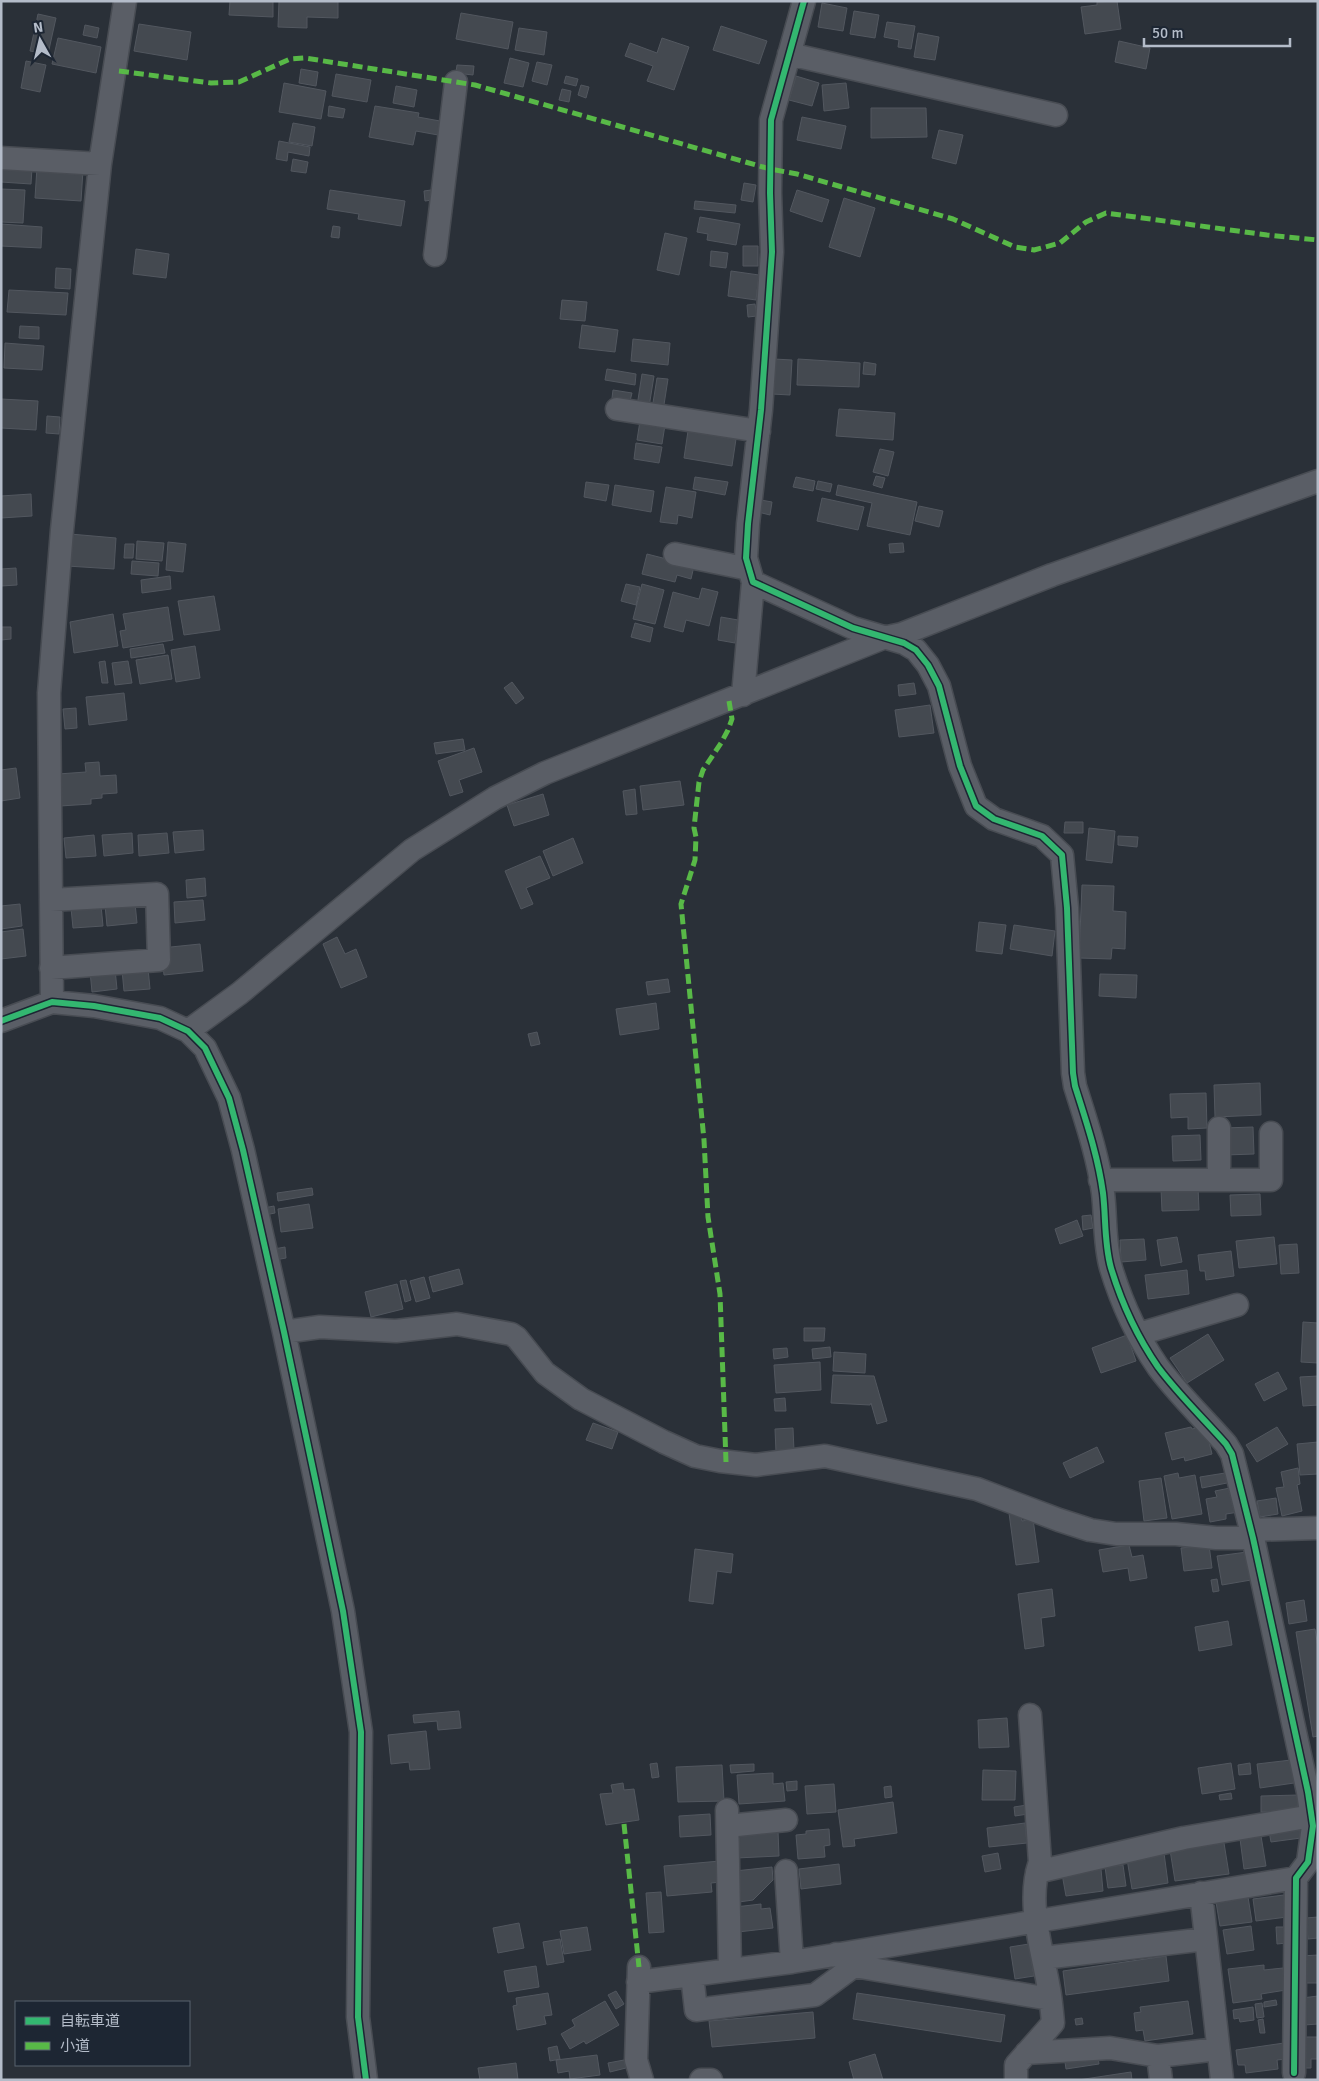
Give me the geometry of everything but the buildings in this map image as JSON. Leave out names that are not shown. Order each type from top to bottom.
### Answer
[{"type":"street","points":[[52,1002],[49,694],[62,530],[100,164],[124,1]]},
{"type":"street","points":[[744,696],[751,575],[746,558],[748,524],[759,431],[772,252],[770,193],[771,120],[804,1]]},
{"type":"street","points":[[789,54],[1056,115]]},
{"type":"street","points":[[435,255],[456,82]]},
{"type":"street","points":[[1,158],[100,164]]},
{"type":"street","points":[[617,409],[759,431]]},
{"type":"street","points":[[188,1031],[240,993],[412,850],[495,798],[545,773],[744,696],[883,638],[902,634],[1052,575],[1318,481]]},
{"type":"street","points":[[675,554],[751,575],[853,628],[904,643],[916,650],[928,665],[939,686],[960,766],[976,806],[994,819],[1042,836],[1062,855],[1067,908],[1073,1073],[1075,1086],[1098,1163],[1111,1268],[1124,1303],[1159,1368],[1226,1444],[1232,1454],[1252,1534],[1314,1823],[1308,1862],[1296,1878],[1294,2073]]},
{"type":"street","points":[[51,900],[157,894],[159,960],[51,968]]},
{"type":"street","points":[[1,1021],[52,1002],[94,1006],[160,1018],[188,1031],[205,1048],[229,1098],[243,1150],[284,1332],[343,1611],[361,1732],[358,2017],[366,2080]]},
{"type":"street","points":[[1219,1128],[1219,1180]]},
{"type":"street","points":[[1100,1180],[1271,1180],[1271,1133]]},
{"type":"street","points":[[1139,1334],[1236,1304]]},
{"type":"street","points":[[284,1332],[320,1327],[396,1331],[457,1324],[511,1334],[517,1338],[545,1374],[581,1399],[664,1442],[696,1456],[720,1461],[756,1465],[825,1456],[977,1489],[1059,1520],[1090,1530],[1116,1534],[1176,1534],[1216,1538],[1318,1528]]},
{"type":"street","points":[[1016,2080],[1016,2065],[1053,2024],[1036,1921],[1037,1872],[1040,1862],[1030,1715]]},
{"type":"street","points":[[730,1970],[727,1818],[786,1820]]},
{"type":"street","points":[[1037,1872],[1184,1838],[1314,1823]]},
{"type":"street","points":[[786,1871],[792,1962]]},
{"type":"street","points":[[642,2080],[636,2060],[638,1975],[692,1975],[792,1962],[845,1960],[1036,1921],[1296,1878]]},
{"type":"street","points":[[1201,1893],[1222,2080]]},
{"type":"street","points":[[1043,1958],[1206,1939]]},
{"type":"street","points":[[692,1975],[696,2010],[815,1995],[845,1960]]},
{"type":"street","points":[[845,1960],[1050,1999]]},
{"type":"street","points":[[1026,2053],[1110,2048],[1158,2056],[1218,2049]]},
{"type":"street","points":[[1158,2056],[1161,2080]]},
{"type":"street","points":[[701,2080],[711,2080]]},
{"type":"marked path","points":[[119,71],[211,83],[239,82],[290,59],[305,58],[475,85],[953,219],[1015,247],[1034,250],[1060,243],[1086,222],[1106,213],[1318,240]]},
{"type":"marked path","points":[[726,1462],[720,1294],[708,1217],[704,1140],[681,904],[695,860],[696,837],[694,828],[699,782],[703,770],[728,730],[732,719],[729,701]]},
{"type":"marked path","points":[[624,1824],[639,1967]]},
{"type":"cycle path","points":[[804,1],[771,120],[770,193],[772,252],[761,410],[746,558],[753,582],[853,628],[904,643],[916,650],[928,665],[939,686],[960,766],[976,806],[994,819],[1042,836],[1062,855],[1067,908],[1073,1073],[1101,1179],[1107,1249],[1111,1268],[1131,1319],[1158,1367],[1226,1444],[1232,1454],[1253,1538],[1308,1792],[1313,1826],[1308,1862],[1296,1878],[1294,2073]]},
{"type":"cycle path","points":[[1,1021],[52,1002],[94,1006],[160,1018],[188,1031],[205,1048],[229,1098],[243,1150],[284,1332],[343,1611],[361,1732],[358,2017],[366,2080]]}]
